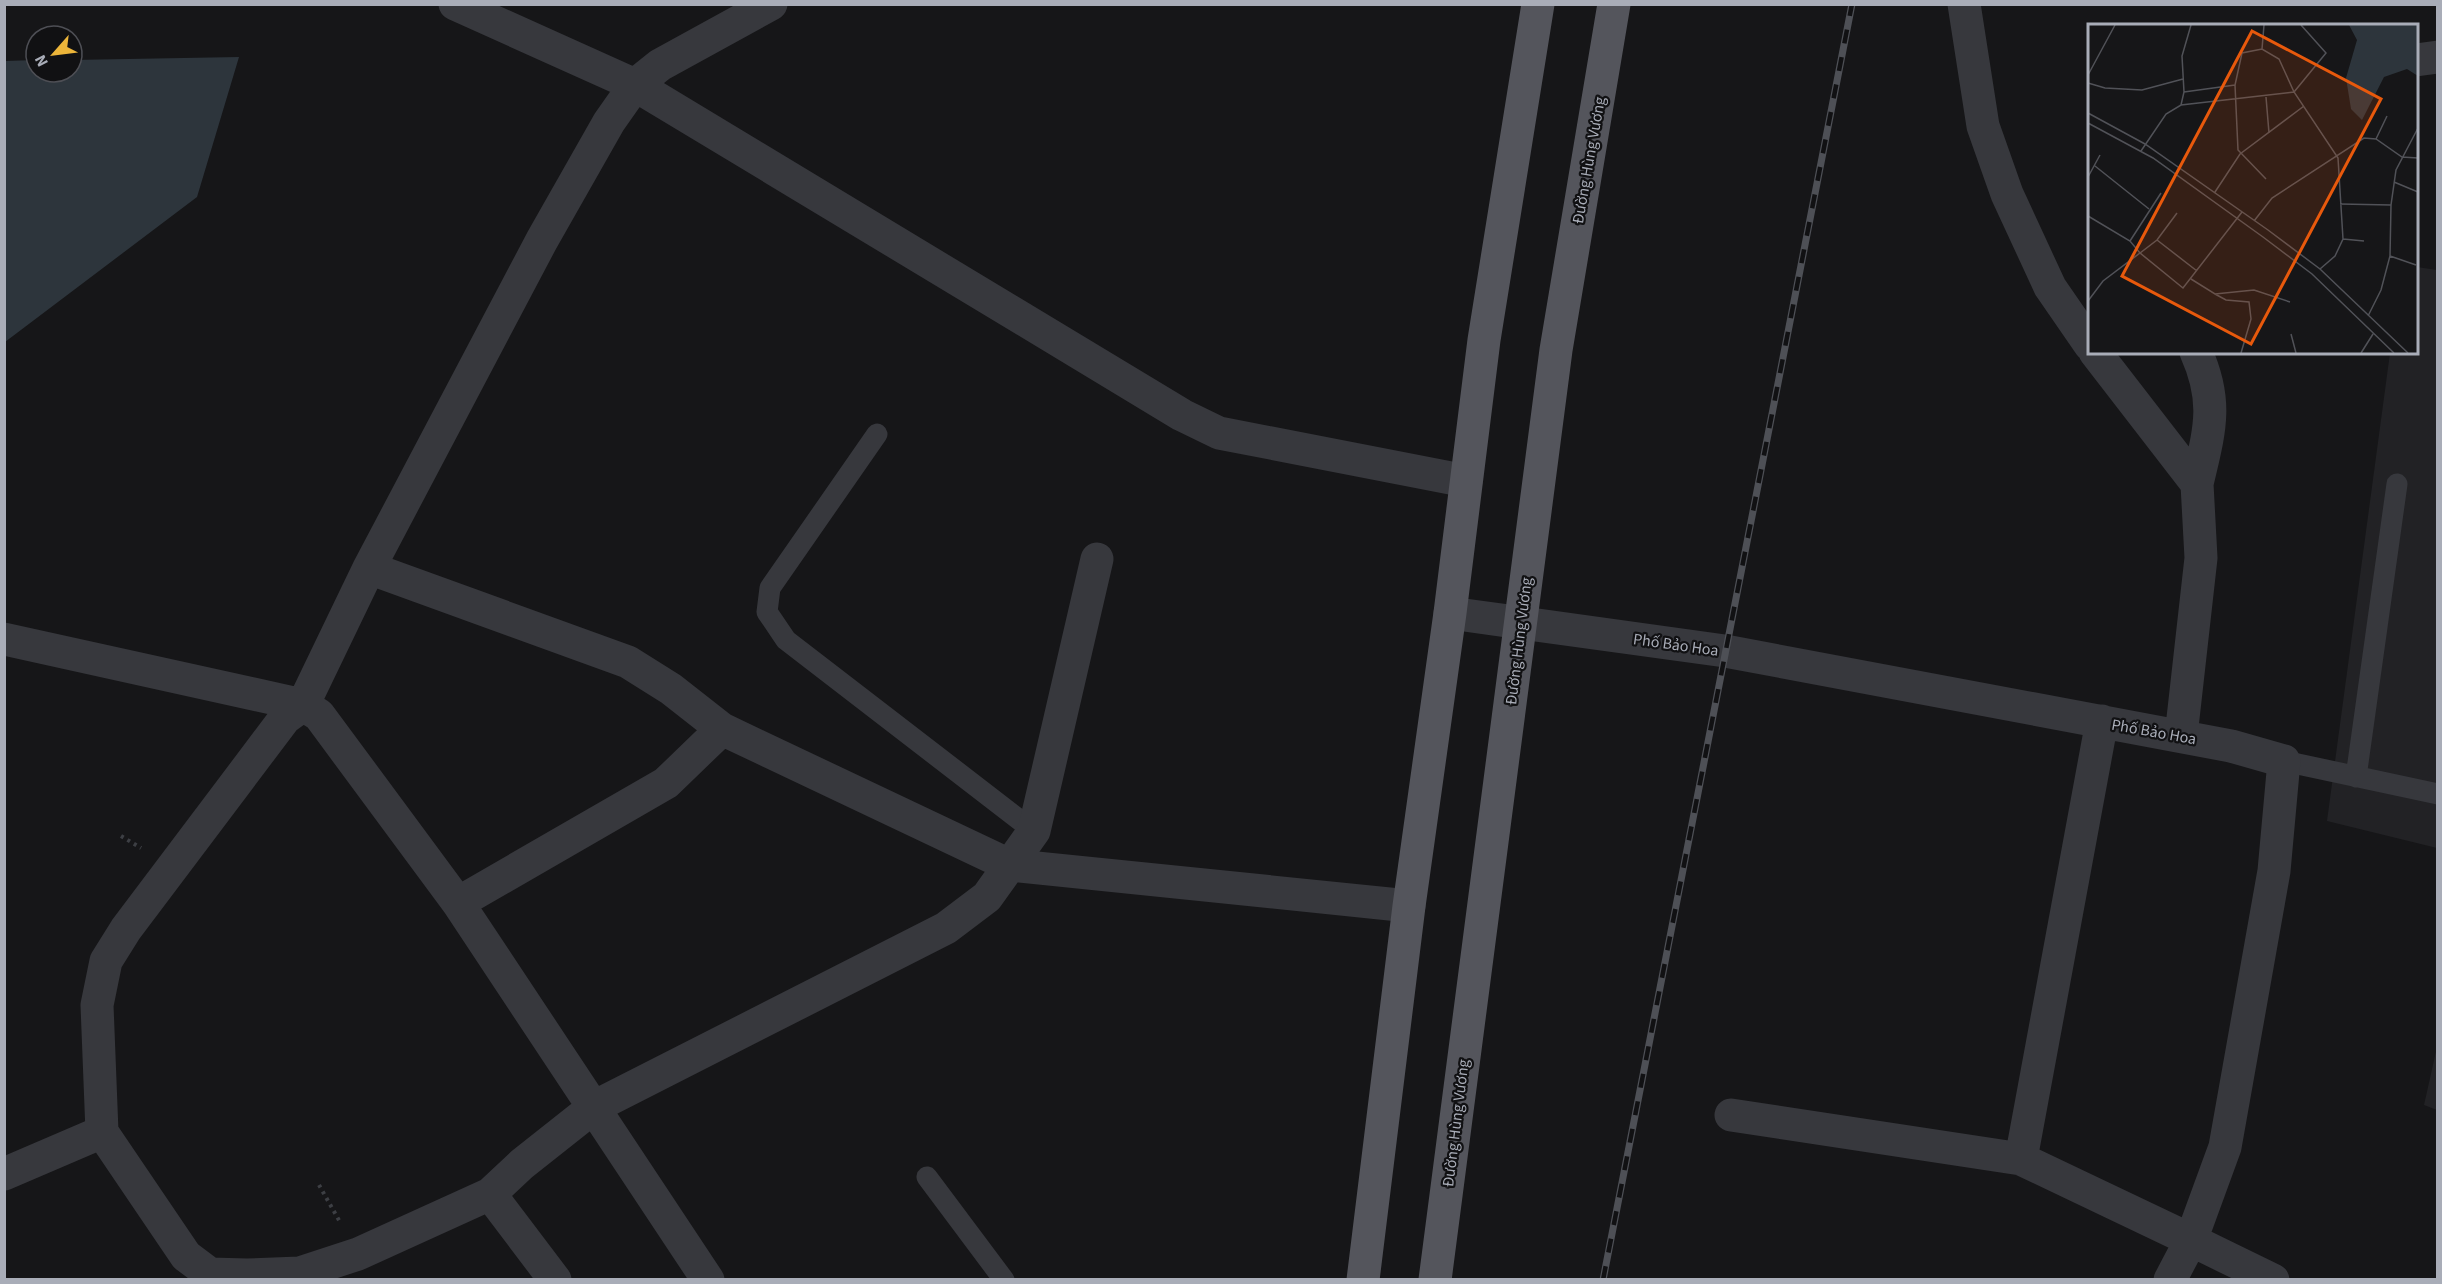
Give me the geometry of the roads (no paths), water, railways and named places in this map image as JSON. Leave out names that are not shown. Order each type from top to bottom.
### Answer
[{"type":"main road","points":[[1363,1280],[1409,906],[1485,340],[1538,4]]},
{"type":"main road","name":"Đường Hùng Vương","points":[[1435,1280],[1556,350],[1614,4]]},
{"type":"street","points":[[455,4],[635,85],[1182,415],[1219,433],[1466,481]]},
{"type":"street","points":[[771,4],[660,66],[635,85],[609,122],[542,240],[369,568],[303,705],[285,718],[126,929],[106,961],[97,1005],[102,1132],[186,1256],[210,1274],[300,1273],[358,1254],[490,1194],[522,1164],[594,1107],[945,928],[987,897],[1034,831],[1097,560]]},
{"type":"street","points":[[1964,4],[1983,126],[2007,194],[2050,287],[2088,342]]},
{"type":"street","points":[[2418,60],[2438,57]]},
{"type":"street","points":[[2097,354],[2197,484]]},
{"type":"street","points":[[2181,736],[2201,558],[2197,484],[2211,424],[2210,397],[2197,354]]},
{"type":"street","points":[[369,568],[628,662],[671,689],[722,729],[1009,865],[1409,906]]},
{"type":"street","name":"Phố Bảo Hoa","points":[[1450,613],[1725,651],[2181,736],[2231,746],[2284,761]]},
{"type":"street","points":[[4,639],[303,705],[319,715],[458,903],[708,1280]]},
{"type":"street","points":[[2021,1159],[2102,722]]},
{"type":"street","points":[[458,903],[666,783],[694,759],[722,729]]},
{"type":"street","points":[[2170,1280],[2191,1240],[2225,1147],[2274,871],[2284,761]]},
{"type":"street","points":[[1731,1115],[2021,1159],[2273,1280]]},
{"type":"street","points":[[4,1174],[102,1132]]},
{"type":"street","points":[[490,1194],[555,1280]]},
{"type":"lane","points":[[877,434],[770,588],[767,612],[786,640],[1034,831]]},
{"type":"lane","points":[[2356,777],[2397,484]]},
{"type":"lane","points":[[2284,761],[2438,794]]},
{"type":"lane","points":[[927,1177],[1004,1280]]},
{"type":"railway","points":[[1603,1280],[1852,4]]}]
